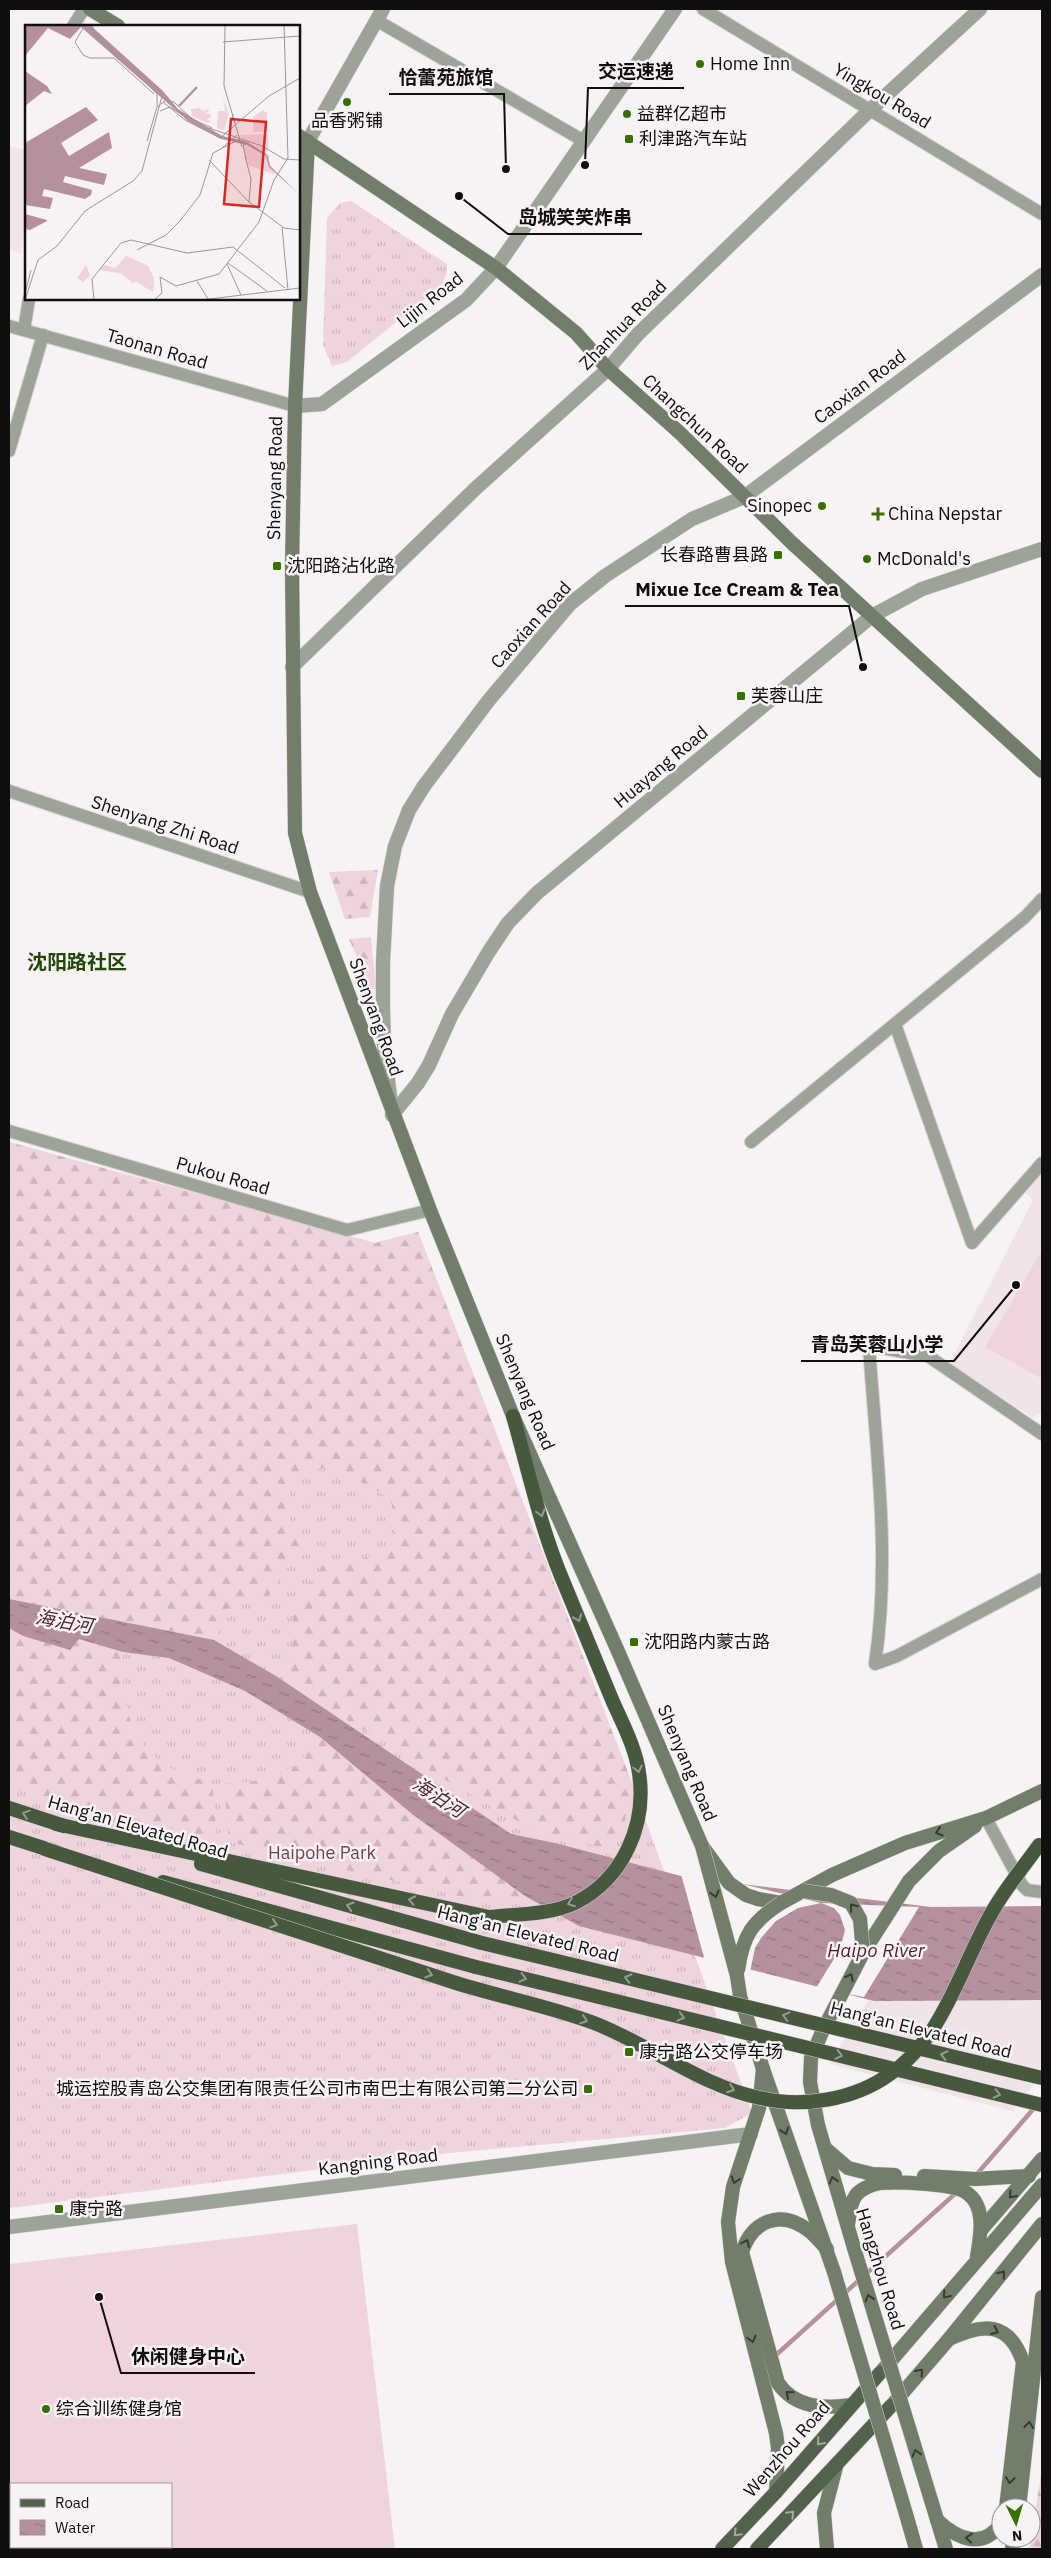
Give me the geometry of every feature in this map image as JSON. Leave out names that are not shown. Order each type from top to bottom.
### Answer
[{"type":"highway","points":[[56,1824],[489,1917],[536,1912],[574,1903],[598,1887],[618,1867],[635,1836],[641,1802],[639,1772],[628,1736],[560,1573],[513,1416]]},
{"type":"highway","name":"Hang'an Elevated Road","points":[[9,1808],[56,1824],[482,1943],[1042,2078]]},
{"type":"highway","points":[[9,1837],[470,1988],[554,2010],[596,2024],[730,2090],[767,2100],[806,2102],[864,2089],[890,2075],[915,2054],[934,2028],[995,1907],[1041,1843]]},
{"type":"highway","points":[[45,1849],[476,1967],[1042,2105]]},
{"type":"main road","points":[[90,9],[116,25]]},
{"type":"main road","name":"Changchun Road","points":[[303,139],[496,268],[576,333],[608,369],[680,433],[872,616],[1042,771]]},
{"type":"main road","name":"Shenyang Road","points":[[300,239],[303,139]]},
{"type":"main road","name":"Shenyang Road","points":[[298,300],[292,667],[295,833],[310,892],[392,1115],[513,1416],[618,1649],[702,1846]]},
{"type":"main road","points":[[736,1976],[742,1945],[748,1932],[764,1914],[781,1902],[832,1875],[905,1843],[986,1818],[1042,1791]]},
{"type":"main road","name":"Hangzhou Road","points":[[946,2549],[847,2227],[810,2082],[811,2058],[837,2001],[862,1953],[909,1881],[939,1851],[986,1818]]},
{"type":"main road","points":[[702,1846],[729,1883],[746,1895],[758,1900],[781,1902]]},
{"type":"main road","points":[[702,1846],[740,1996],[763,2069],[827,2249],[916,2549]]},
{"type":"main road","points":[[803,1891],[831,1895],[851,1903],[860,1918],[862,1953]]},
{"type":"main road","points":[[763,2069],[759,2108],[733,2187],[728,2222],[732,2262],[776,2433],[778,2448],[776,2492]]},
{"type":"main road","points":[[826,2149],[848,2168],[872,2174],[939,2181],[967,2193],[976,2205],[981,2230],[977,2257]]},
{"type":"main road","points":[[981,2230],[1042,2159]]},
{"type":"main road","points":[[847,2227],[856,2195],[864,2188],[878,2183],[1004,2179],[1029,2176]]},
{"type":"main road","points":[[977,2257],[1042,2185]]},
{"type":"main road","points":[[827,2249],[808,2230],[789,2220],[778,2219],[765,2223],[746,2238],[742,2252],[778,2383],[785,2393],[793,2399],[815,2406],[831,2408],[852,2405]]},
{"type":"main road","points":[[757,2549],[836,2467],[950,2339],[1042,2224]]},
{"type":"main road","points":[[1023,2248],[1042,2238]]},
{"type":"main road","name":"Wenzhou Road","points":[[722,2549],[776,2492],[880,2373],[977,2257]]},
{"type":"main road","points":[[1019,2498],[1042,2297]]},
{"type":"main road","points":[[950,2339],[972,2328],[989,2327],[1010,2338],[1018,2349],[1023,2362],[1007,2498]]},
{"type":"main road","points":[[827,2549],[824,2513],[836,2467]]},
{"type":"main road","points":[[938,2520],[954,2535],[971,2540],[991,2534]]},
{"type":"street","points":[[74,25],[84,9]]},
{"type":"street","name":"Lijin Road","points":[[295,406],[322,404],[466,300],[496,268],[582,140],[675,9]]},
{"type":"street","name":"Yingkou Road","points":[[703,9],[1042,214]]},
{"type":"street","name":"Zhanhua Road","points":[[292,667],[475,489],[608,369],[638,334],[870,110],[980,9]]},
{"type":"street","points":[[303,139],[379,14],[582,140]]},
{"type":"street","name":"Caoxian Road","points":[[392,1115],[384,1046],[383,953],[387,886],[395,846],[409,810],[424,786],[489,700],[570,604],[605,576],[692,520],[744,496],[1042,275]]},
{"type":"street","points":[[24,330],[29,300]]},
{"type":"street","name":"Taonan Road","points":[[9,326],[295,406]]},
{"type":"street","points":[[9,451],[43,335]]},
{"type":"street","name":"Huayang Road","points":[[392,1115],[418,1083],[452,1014],[508,922],[537,893],[872,616],[922,589],[1042,549]]},
{"type":"street","name":"Shenyang Zhi Road","points":[[9,792],[310,892]]},
{"type":"street","points":[[751,1142],[1025,917],[1042,899]]},
{"type":"street","points":[[895,1024],[972,1243],[1042,1163]]},
{"type":"street","name":"Pukou Road","points":[[9,1132],[347,1230],[430,1210]]},
{"type":"street","points":[[1042,1434],[928,1356],[869,1346],[884,1560],[880,1630],[875,1664],[897,1656],[1042,1579]]},
{"type":"street","points":[[986,1818],[1022,1885],[1027,1890],[1042,1892]]},
{"type":"street","name":"Kangning Road","points":[[9,2227],[751,2134]]},
{"type":"shaded area","points":[[9,146],[25,150],[25,220],[21,254],[9,249]]},
{"type":"shaded area","points":[[1042,1163],[1042,1412],[1032,1417],[950,1363],[1033,1200],[1020,1188]]},
{"type":"shaded area","points":[[1042,1908],[1042,2074],[1013,2111],[829,2064],[923,1912]]},
{"type":"green space","points":[[351,201],[447,264],[447,272],[442,285],[347,362],[332,366],[323,345],[327,218],[340,203]]},
{"type":"green space","points":[[378,870],[370,917],[345,919],[329,872]]},
{"type":"green space","points":[[371,937],[376,989],[371,989],[349,939]]},
{"type":"green space","name":"Haipohe Park","points":[[9,1142],[375,1243],[418,1232],[631,1780],[752,2113],[725,2128],[450,2153],[9,2208]]},
{"type":"green space","points":[[9,1142],[375,1243],[418,1232],[631,1780],[628,1809],[622,1825],[605,1848],[539,1833],[454,1785],[276,1676],[294,1638],[295,1630],[291,1612],[327,1559],[350,1561],[372,1557],[390,1545],[396,1523],[390,1498],[332,1466],[307,1471],[290,1484],[290,1515],[293,1529],[300,1544],[267,1599],[247,1601],[240,1605],[229,1616],[214,1640],[9,1599]]},
{"type":"green space","points":[[1042,1250],[1042,1379],[985,1347]]},
{"type":"green space","points":[[9,1628],[23,1636],[78,1639],[123,1652],[125,1699],[130,1719],[139,1737],[151,1753],[166,1765],[187,1775],[212,1782],[217,1840],[9,1787]]},
{"type":"green space","points":[[320,1737],[525,1896],[493,1904],[229,1842],[224,1784],[263,1780],[297,1765]]},
{"type":"green space","points":[[357,2224],[395,2549],[9,2549],[9,2264]]},
{"type":"green space","points":[[1042,2468],[1042,2549],[1029,2549],[1041,2548],[1041,2498],[1037,2498]]},
{"type":"water","name":"Haipo River","points":[[9,1599],[214,1640],[276,1676],[511,1834],[555,1843],[685,1877],[931,1907],[1042,1906],[1042,2000],[874,2001],[579,1926],[525,1896],[412,1814],[320,1737],[245,1691],[169,1658],[123,1652],[79,1639],[70,1650],[23,1636],[9,1628]]},
{"type":"pier","points":[[681,1874],[725,1880],[821,1903],[798,1908],[776,1921],[755,1948],[750,1972],[705,1961]]},
{"type":"pier","points":[[821,1903],[919,1907],[864,1997],[816,1988],[840,1949],[845,1930],[840,1915],[834,1908]]},
{"type":"waterway","points":[[976,2175],[1036,2106]]},
{"type":"waterway","points":[[776,2355],[957,2192]]},
{"type":"place","name":"Home Inn","points":[[700,64]]},
{"type":"place","name":"品香粥铺","points":[[347,102]]},
{"type":"place","name":"益群亿超市","points":[[627,114]]},
{"type":"place","name":"利津路汽车站","points":[[629,139]]},
{"type":"place","name":"交运速递","points":[[585,165]]},
{"type":"place","name":"恰蕾苑旅馆","points":[[506,169]]},
{"type":"place","name":"岛城笑笑炸串","points":[[459,196]]},
{"type":"place","name":"Sinopec","points":[[822,506]]},
{"type":"place","name":"China Nepstar","points":[[878,514]]},
{"type":"place","name":"长春路曹县路","points":[[778,555]]},
{"type":"place","name":"McDonald's","points":[[867,559]]},
{"type":"place","name":"沈阳路沾化路","points":[[277,566]]},
{"type":"place","name":"Mixue Ice Cream & Tea","points":[[863,667]]},
{"type":"place","name":"芙蓉山庄","points":[[741,696]]},
{"type":"place","name":"青岛芙蓉山小学","points":[[1016,1285]]},
{"type":"place","name":"沈阳路内蒙古路","points":[[634,1642]]},
{"type":"place","name":"康宁路公交停车场","points":[[629,2052]]},
{"type":"place","name":"城运控股青岛公交集团有限责任公司市南巴士有限公司第二分公司","points":[[588,2089]]},
{"type":"place","name":"康宁路","points":[[59,2209]]},
{"type":"place","name":"休闲健身中心","points":[[99,2297]]},
{"type":"place","name":"综合训练健身馆","points":[[46,2409]]},
{"type":"district","name":"沈阳路社区","points":[[77,962]]},
{"type":"water label","name":"海泊河","points":[[64,1621]]},
{"type":"water label","name":"海泊河","points":[[439,1797]]}]
